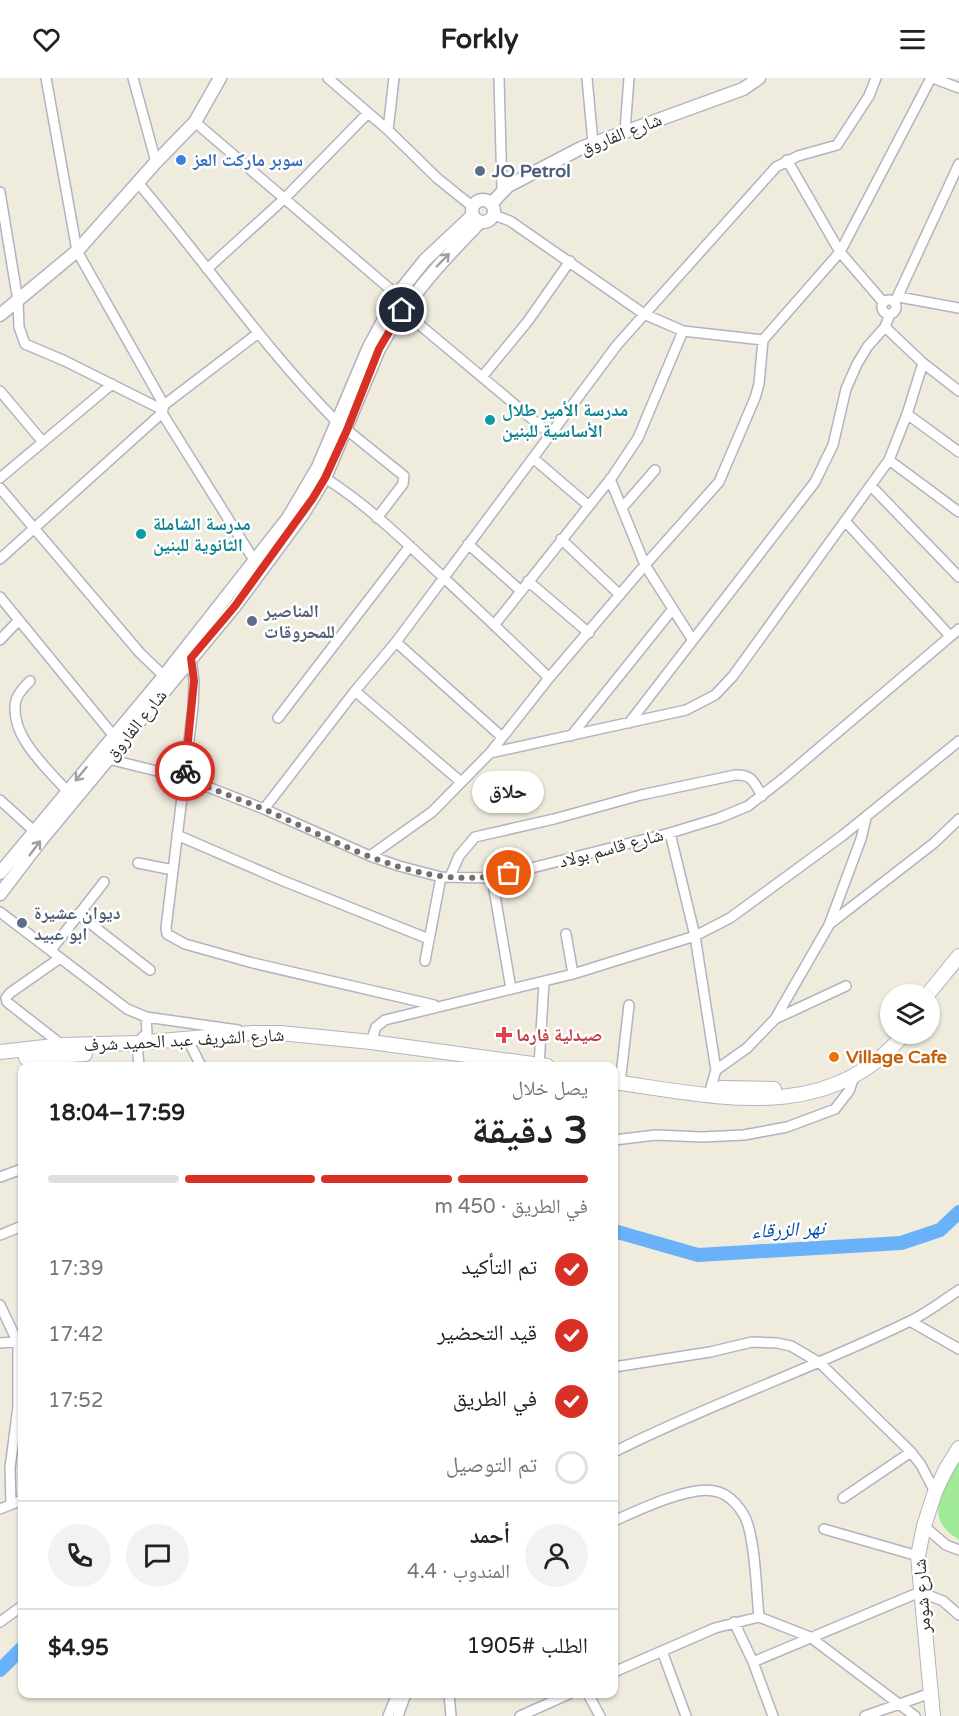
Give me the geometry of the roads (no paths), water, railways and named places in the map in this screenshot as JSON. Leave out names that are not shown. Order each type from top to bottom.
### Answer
[{"type":"main road","points":[[936,984],[959,956]]},
{"type":"main road","points":[[940,990],[959,967]]},
{"type":"main road","name":"شارع الشريف عبد الحميد شرف","points":[[0,1061],[280,1033],[371,1042],[514,1062]]},
{"type":"main road","name":"شارع الشريف عبد الحميد شرف","points":[[0,1052],[62,1045],[190,1046],[277,1040],[320,1043],[466,1062]]},
{"type":"main road","points":[[618,1077],[711,1087],[766,1090],[796,1088],[814,1084],[857,1066],[883,1044]]},
{"type":"main road","points":[[618,1077],[752,1099],[807,1094],[854,1077],[884,1055],[894,1044]]},
{"type":"main road","name":"شارع شومر","points":[[933,1716],[918,1556],[924,1526],[935,1492],[959,1448]]},
{"type":"street","points":[[46,78],[77,251],[162,409],[254,560]]},
{"type":"street","points":[[132,78],[156,162]]},
{"type":"street","points":[[0,315],[77,251],[195,122],[220,78]]},
{"type":"street","points":[[328,78],[388,130],[475,214],[488,221],[492,209]]},
{"type":"street","points":[[388,130],[394,78]]},
{"type":"street","points":[[499,78],[502,191]]},
{"type":"street","points":[[586,78],[593,143]]},
{"type":"street","points":[[625,131],[629,78]]},
{"type":"street","name":"شارع الفاروق","points":[[492,209],[502,191],[515,182],[593,143],[743,89],[759,78]]},
{"type":"street","points":[[264,810],[396,642],[617,345],[776,167],[787,160],[837,145],[869,96],[876,78]]},
{"type":"street","points":[[370,856],[432,812],[490,753],[549,678],[719,482],[755,398],[759,384],[762,340],[840,252],[932,78],[959,88]]},
{"type":"street","points":[[207,269],[284,199],[368,113]]},
{"type":"street","points":[[195,122],[397,295]]},
{"type":"street","points":[[787,160],[840,252],[883,302],[882,310],[890,314]]},
{"type":"street","points":[[629,723],[815,482],[833,445],[846,389],[857,363],[885,327],[890,314],[896,309],[897,300],[959,164]]},
{"type":"street","points":[[139,184],[257,334],[312,396],[342,426],[402,472],[405,477],[403,484],[377,518]]},
{"type":"street","points":[[0,192],[18,301],[19,327],[27,346],[65,361],[162,409]]},
{"type":"street","points":[[475,214],[480,201],[488,201],[492,209],[644,314],[683,331],[762,340]]},
{"type":"street","name":"شارع الفاروق","points":[[0,873],[113,735],[230,602],[303,514],[325,478],[369,347],[397,295],[425,260],[475,214]]},
{"type":"street","name":"شارع الفاروق","points":[[0,894],[42,839],[191,658],[230,602],[254,560],[298,504],[342,426],[379,349],[402,310],[475,214]]},
{"type":"street","points":[[482,377],[528,321],[570,261]]},
{"type":"street","points":[[883,302],[889,299],[959,308]]},
{"type":"street","points":[[402,310],[550,434]]},
{"type":"street","points":[[885,327],[923,363],[959,391]]},
{"type":"street","points":[[495,624],[610,479],[641,431],[683,331]]},
{"type":"street","points":[[0,559],[162,409],[257,334]]},
{"type":"street","points":[[490,753],[686,710],[716,695],[733,676],[889,460],[923,363]]},
{"type":"street","points":[[0,478],[112,384]]},
{"type":"street","points":[[0,391],[42,441]]},
{"type":"street","points":[[907,414],[959,452]]},
{"type":"street","points":[[533,458],[589,506]]},
{"type":"street","points":[[889,460],[959,512]]},
{"type":"street","points":[[622,508],[655,470]]},
{"type":"street","points":[[325,478],[342,488],[410,546],[495,624],[549,678]]},
{"type":"street","points":[[610,479],[645,565],[692,639]]},
{"type":"street","points":[[872,486],[959,577]]},
{"type":"street","points":[[0,488],[140,653],[164,676]]},
{"type":"street","points":[[845,521],[950,636]]},
{"type":"street","points":[[561,539],[620,595]]},
{"type":"street","points":[[468,544],[521,591]]},
{"type":"street","points":[[278,718],[410,546]]},
{"type":"street","points":[[528,581],[589,633]]},
{"type":"street","points":[[0,597],[113,735]]},
{"type":"street","points":[[570,736],[672,610]]},
{"type":"street","points":[[0,640],[19,620]]},
{"type":"street","name":"شارع قاسم بولاد","points":[[108,759],[185,778],[399,866],[445,877],[492,878],[670,833],[733,813],[762,796],[959,629]]},
{"type":"street","points":[[396,642],[502,737]]},
{"type":"street","points":[[191,658],[194,688],[165,932],[171,938],[253,963],[436,1006]]},
{"type":"street","points":[[30,681],[18,695],[16,701],[16,719],[20,732],[26,743],[67,791]]},
{"type":"street","points":[[356,691],[461,782]]},
{"type":"street","points":[[371,1042],[380,1022],[436,1006],[573,975],[695,936],[739,911],[866,818],[959,741]]},
{"type":"street","points":[[425,961],[445,877],[475,837],[735,774],[746,774],[750,777],[762,796]]},
{"type":"street","points":[[0,800],[34,831]]},
{"type":"street","points":[[716,1070],[747,1048],[776,1019],[829,925],[861,839],[866,818]]},
{"type":"street","points":[[829,925],[934,843],[959,819]]},
{"type":"street","points":[[670,833],[695,936],[716,1070],[711,1087]]},
{"type":"street","points":[[177,835],[281,880],[429,939]]},
{"type":"street","points":[[138,863],[173,870]]},
{"type":"street","points":[[492,878],[511,989]]},
{"type":"street","points":[[51,950],[104,882]]},
{"type":"street","points":[[0,912],[128,1009],[146,1017],[253,1034]]},
{"type":"street","points":[[78,914],[150,970]]},
{"type":"street","points":[[566,934],[573,975]]},
{"type":"street","points":[[60,958],[6,998],[7,1002],[62,1045]]},
{"type":"street","points":[[543,1062],[544,982]]},
{"type":"street","points":[[776,1019],[846,986]]},
{"type":"street","points":[[618,1066],[629,1005]]},
{"type":"street","points":[[139,1062],[137,1047],[147,1033],[146,1017]]},
{"type":"street","points":[[190,1046],[199,1062]]},
{"type":"street","points":[[618,1140],[656,1135],[702,1137],[744,1134],[787,1127],[835,1109],[849,1091],[854,1077]]},
{"type":"street","points":[[0,1177],[18,1170]]},
{"type":"street","points":[[0,1235],[18,1228]]},
{"type":"street","points":[[618,1450],[668,1425],[820,1363],[910,1321],[959,1290]]},
{"type":"street","points":[[0,1305],[18,1338]]},
{"type":"street","points":[[910,1321],[959,1349]]},
{"type":"street","points":[[0,1343],[18,1342]]},
{"type":"street","points":[[618,1366],[758,1342],[791,1346],[820,1363],[911,1452],[921,1465],[935,1492]]},
{"type":"street","points":[[11,1504],[10,1468],[18,1407]]},
{"type":"street","points":[[843,1498],[911,1452]]},
{"type":"street","points":[[618,1519],[681,1495],[704,1490],[716,1491],[727,1496],[748,1523],[759,1617]]},
{"type":"street","points":[[0,1509],[18,1501]]},
{"type":"street","points":[[924,1526],[946,1545],[959,1550]]},
{"type":"street","points":[[824,1529],[918,1556]]},
{"type":"street","points":[[753,1662],[920,1592],[944,1601],[959,1615]]},
{"type":"street","points":[[0,1623],[18,1609]]},
{"type":"street","points":[[618,1670],[701,1633],[734,1622],[759,1617],[810,1637],[915,1716]]},
{"type":"street","points":[[734,1622],[753,1662],[773,1716]]},
{"type":"street","points":[[662,1651],[686,1716]]},
{"type":"street","points":[[865,1716],[931,1693]]},
{"type":"street","points":[[388,1716],[395,1698]]},
{"type":"street","points":[[398,1716],[405,1698]]},
{"type":"street","points":[[449,1698],[451,1716]]},
{"type":"street","points":[[520,1716],[550,1698]]},
{"type":"street","points":[[590,1698],[600,1716]]},
{"type":"waterway","name":"نهر الزرقاء","points":[[618,1232],[698,1255],[901,1243],[940,1230],[959,1212]]},
{"type":"waterway","name":"نهر الزرقاء","points":[[0,1670],[18,1652]]},
{"type":"place","name":"سوبر ماركت العز","points":[[181,160]]},
{"type":"place","name":"JO Petrol","points":[[480,171]]},
{"type":"place","name":"مدرسة الأمير طلال الأساسية للبنين","points":[[490,420]]},
{"type":"place","name":"مدرسة الشاملة الثانوية للبنين","points":[[141,534]]},
{"type":"place","name":"المناصير للمحروقات","points":[[252,621]]},
{"type":"place","name":"حلاق","points":[[509,873]]},
{"type":"place","name":"ديوان عشيرة ابو عبيد","points":[[22,923]]},
{"type":"place","name":"صيدلية فارما","points":[[504,1035]]},
{"type":"place","name":"Village Cafe","points":[[834,1057]]}]
